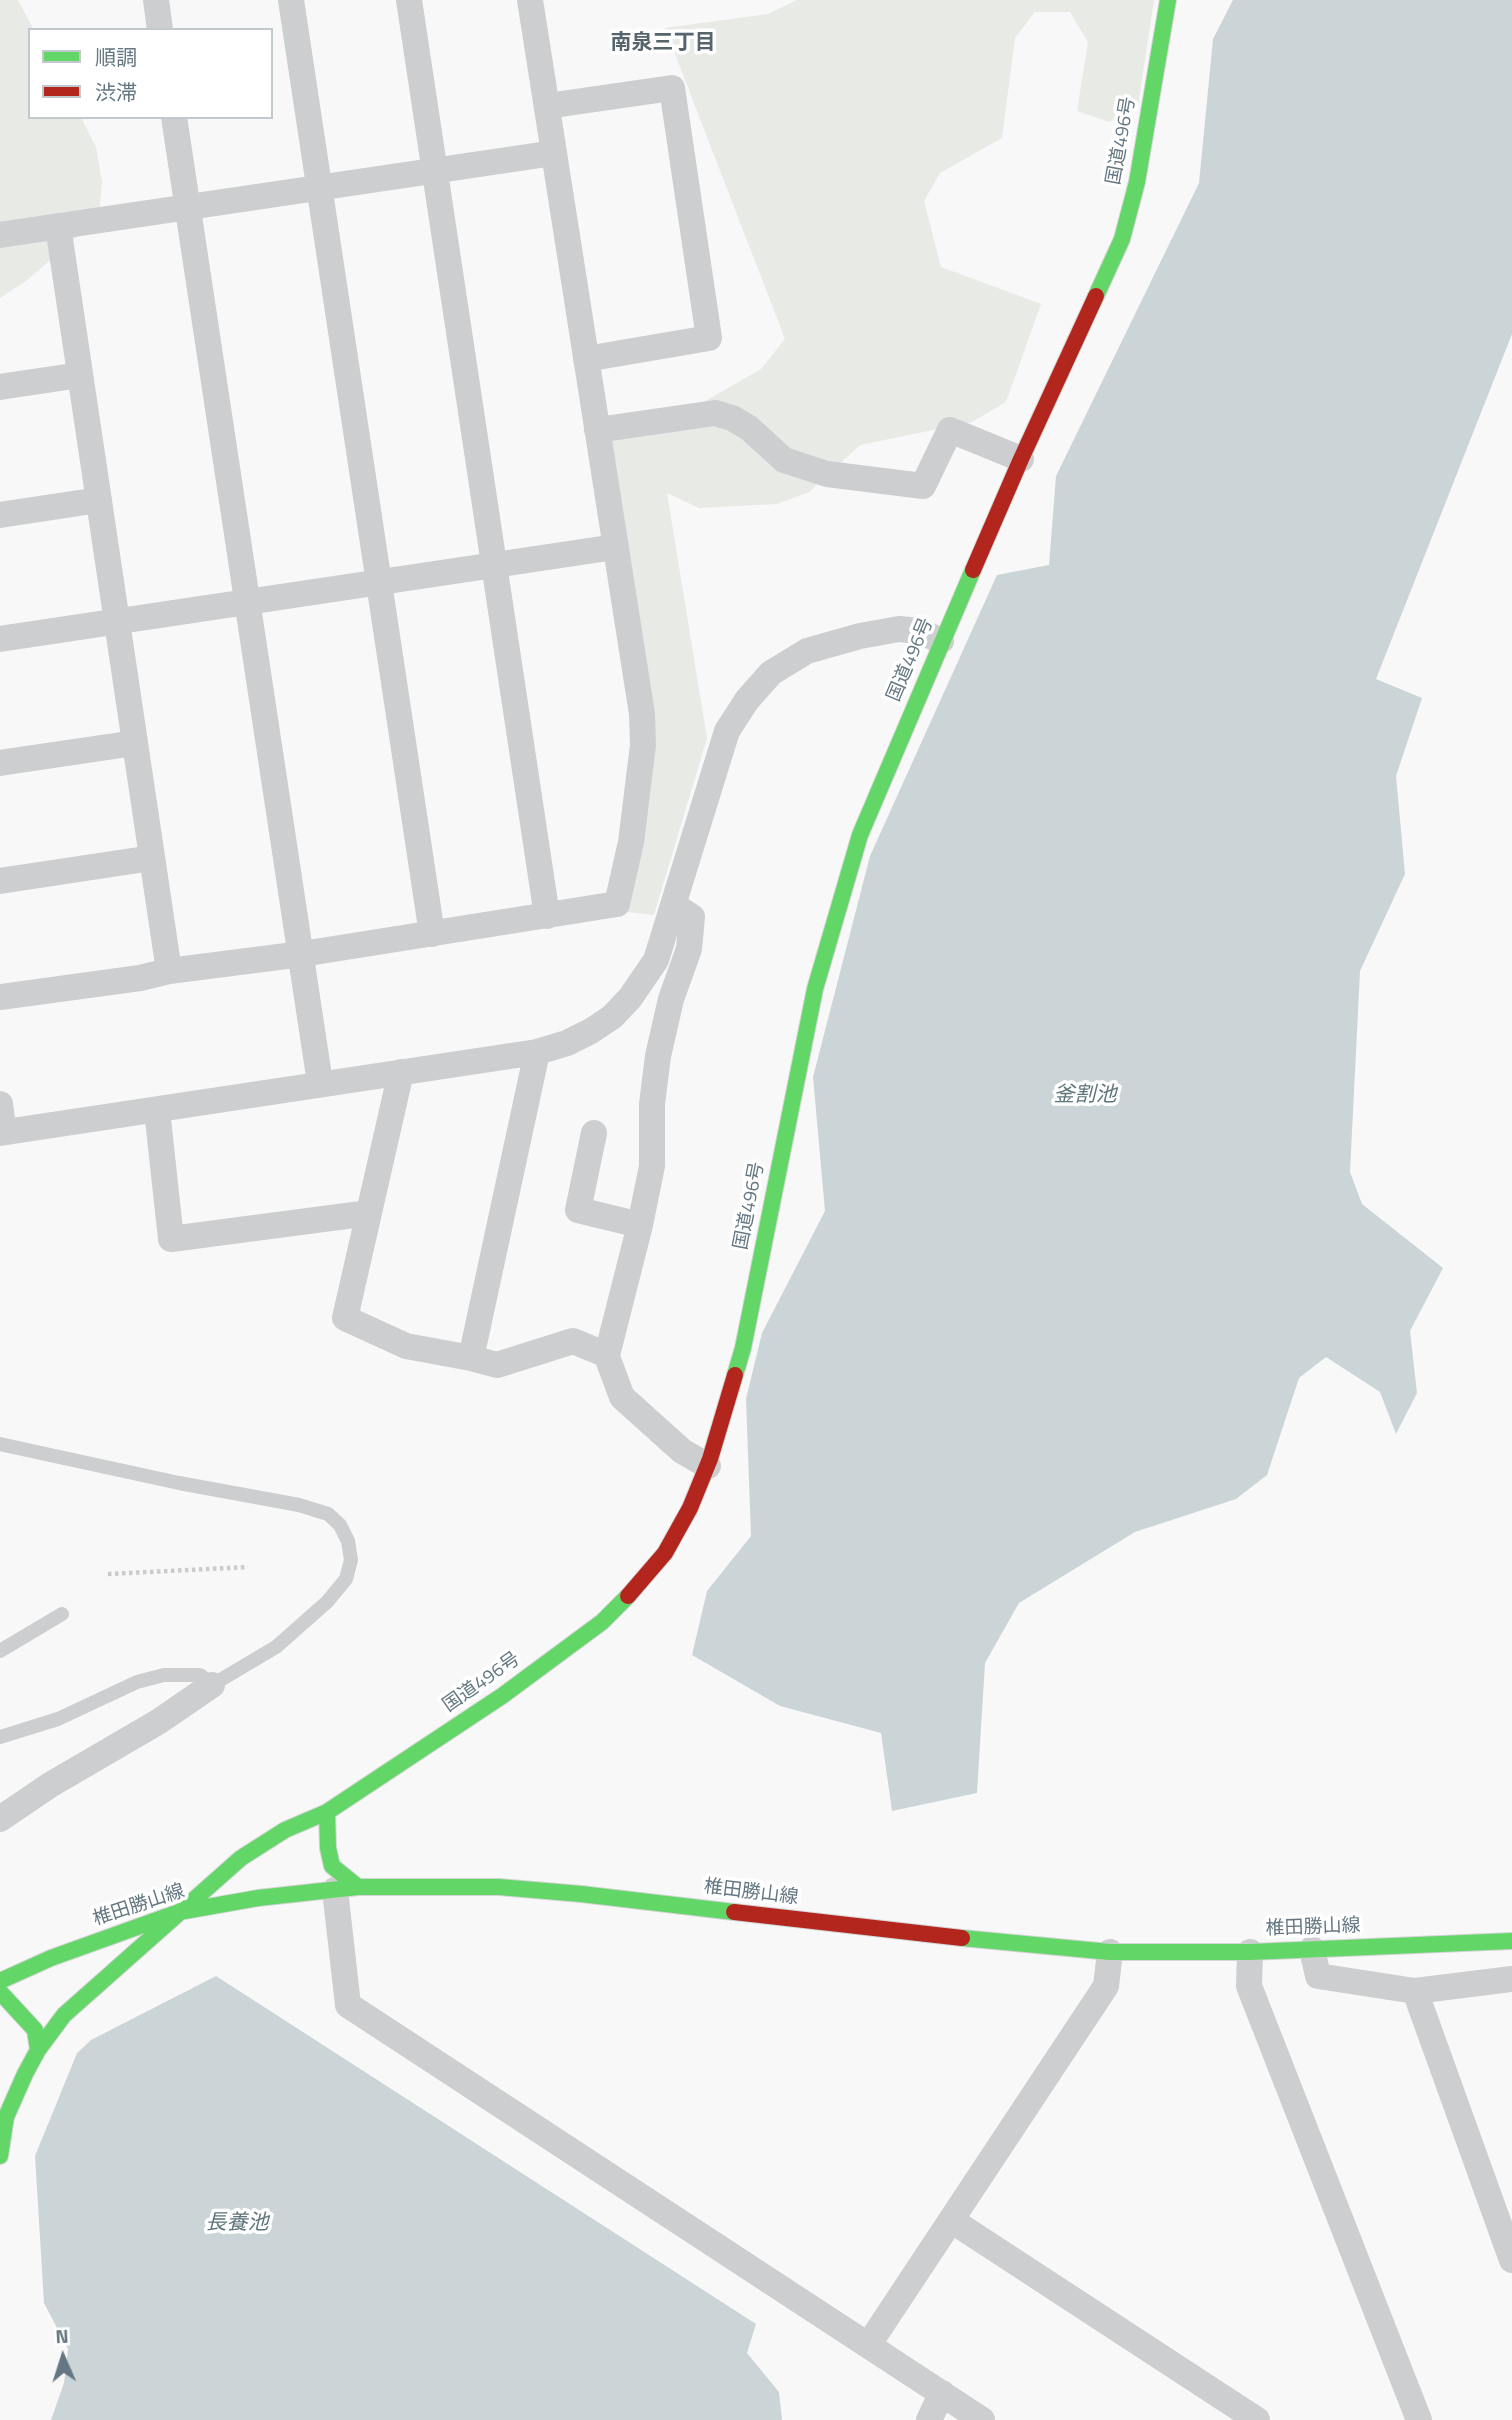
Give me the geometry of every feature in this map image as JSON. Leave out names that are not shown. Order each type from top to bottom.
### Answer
[{"type":"main road","name":"国道496号","points":[[0,2156],[6,2117],[38,2050],[64,2015],[241,1858],[285,1830],[327,1812],[502,1696],[602,1622],[635,1589],[665,1553],[690,1508],[708,1466],[743,1348],[815,989],[860,835],[1021,459],[1122,239],[1137,182],[1168,0]]},
{"type":"main road","points":[[327,1812],[328,1848],[332,1866],[347,1889]]},
{"type":"main road","name":"椎田勝山線","points":[[0,1981],[51,1958],[178,1912],[258,1898],[411,1886],[499,1888],[581,1894],[901,1932],[1110,1952],[1250,1952],[1512,1941]]},
{"type":"main road","points":[[0,1992],[35,2030],[38,2050]]},
{"type":"street","points":[[156,0],[160,28]]},
{"type":"street","points":[[291,0],[432,934]]},
{"type":"street","points":[[409,0],[547,916]]},
{"type":"street","points":[[0,997],[302,954],[617,904],[631,842],[643,745],[642,714],[530,0]]},
{"type":"street","points":[[547,106],[672,88],[709,338],[586,359]]},
{"type":"street","points":[[174,119],[320,1083]]},
{"type":"street","points":[[0,235],[554,153]]},
{"type":"street","points":[[58,226],[169,971]]},
{"type":"street","points":[[0,387],[80,375]]},
{"type":"street","points":[[597,430],[715,413],[732,418],[749,428],[783,460],[827,474],[923,486],[950,430],[1021,459]]},
{"type":"street","points":[[0,515],[99,500]]},
{"type":"street","points":[[0,639],[615,547]]},
{"type":"street","points":[[0,1104],[2,1132],[537,1052],[566,1043],[591,1031],[612,1017],[630,998],[656,960],[727,731],[747,700],[771,673],[807,651],[886,631],[920,631],[942,641]]},
{"type":"street","points":[[0,763],[135,743]]},
{"type":"street","points":[[0,881],[152,858]]},
{"type":"street","points":[[674,905],[692,917],[689,949],[671,999],[658,1056],[652,1104],[652,1166],[640,1225],[606,1354],[622,1396],[682,1451],[708,1466]]},
{"type":"street","points":[[471,1358],[537,1052]]},
{"type":"street","points":[[401,1072],[345,1318],[406,1346],[497,1365],[573,1341],[606,1354]]},
{"type":"street","points":[[157,1110],[172,1239],[369,1213]]},
{"type":"street","points":[[594,1133],[578,1210],[640,1225]]},
{"type":"street","points":[[0,1819],[50,1785],[158,1722],[212,1685]]},
{"type":"street","points":[[347,1889],[348,2005],[982,2420]]},
{"type":"street","points":[[1311,1950],[1318,1976],[1415,1991],[1512,1979]]},
{"type":"street","points":[[869,2344],[1106,1986],[1110,1952]]},
{"type":"street","points":[[1250,1952],[1249,1986],[1419,2420]]},
{"type":"street","points":[[1415,1991],[1504,2216],[1512,2260]]},
{"type":"street","points":[[951,2220],[1257,2420]]},
{"type":"street","points":[[929,2420],[942,2393]]},
{"type":"lane","points":[[0,1444],[114,1470],[299,1505],[328,1514],[340,1525],[348,1541],[351,1560],[346,1578],[327,1602],[276,1647],[212,1685],[200,1675],[164,1675],[137,1682],[58,1719],[0,1737]]},
{"type":"lane","points":[[0,1651],[62,1614]]},
{"type":"path","points":[[108,1574],[248,1567]]},
{"type":"shaded area","points":[[0,0],[18,0],[33,28],[28,28],[28,119],[82,119],[96,147],[102,182],[99,214],[26,281],[0,298]]},
{"type":"shaded area","points":[[797,0],[1154,0],[1138,106],[1109,122],[1077,111],[1088,42],[1070,12],[1035,12],[1015,38],[1002,138],[940,173],[924,201],[941,267],[1041,304],[1006,402],[972,422],[860,445],[809,492],[777,504],[699,508],[667,493],[707,738],[654,915],[627,912],[652,747],[608,426],[702,403],[761,369],[785,339],[665,28],[768,14]]},
{"type":"water","name":"釜割池","points":[[1233,0],[1512,0],[1512,334],[1376,679],[1422,698],[1396,776],[1405,874],[1360,971],[1350,1172],[1362,1204],[1443,1268],[1410,1331],[1417,1393],[1396,1434],[1380,1392],[1326,1357],[1299,1378],[1267,1475],[1236,1499],[1135,1532],[1019,1603],[985,1663],[977,1793],[892,1811],[881,1733],[780,1706],[692,1655],[707,1591],[751,1536],[746,1399],[762,1333],[825,1211],[813,1077],[870,856],[997,575],[1049,565],[1056,476],[1199,183],[1213,39]]},
{"type":"water","name":"長養池","points":[[216,1976],[756,2324],[747,2353],[779,2392],[782,2420],[51,2420],[64,2383],[68,2349],[44,2303],[35,2156],[77,2053],[91,2040]]},
{"type":"traffic: fast","points":[[1096,296],[1122,239],[1137,182],[1168,0]]},
{"type":"traffic: fast","points":[[735,1375],[743,1348],[815,989],[860,835],[973,570]]},
{"type":"traffic: fast","points":[[0,2156],[6,2117],[25,2074],[38,2050],[64,2015],[241,1858],[285,1830],[327,1812],[502,1696],[602,1622],[628,1596]]},
{"type":"traffic: fast","points":[[327,1812],[328,1848],[332,1866],[358,1887]]},
{"type":"traffic: fast","points":[[0,1981],[51,1958],[179,1912],[258,1898],[358,1887],[499,1887],[734,1912]]},
{"type":"traffic: fast","points":[[962,1938],[1110,1952],[1250,1952],[1512,1941]]},
{"type":"traffic: fast","points":[[0,1992],[35,2030],[38,2050]]},
{"type":"traffic: jam","points":[[973,570],[1096,296]]},
{"type":"traffic: jam","points":[[628,1596],[665,1553],[690,1508],[710,1459],[735,1375]]},
{"type":"traffic: jam","points":[[734,1912],[962,1938]]},
{"type":"district","name":"南泉三丁目","points":[[663,44]]}]
